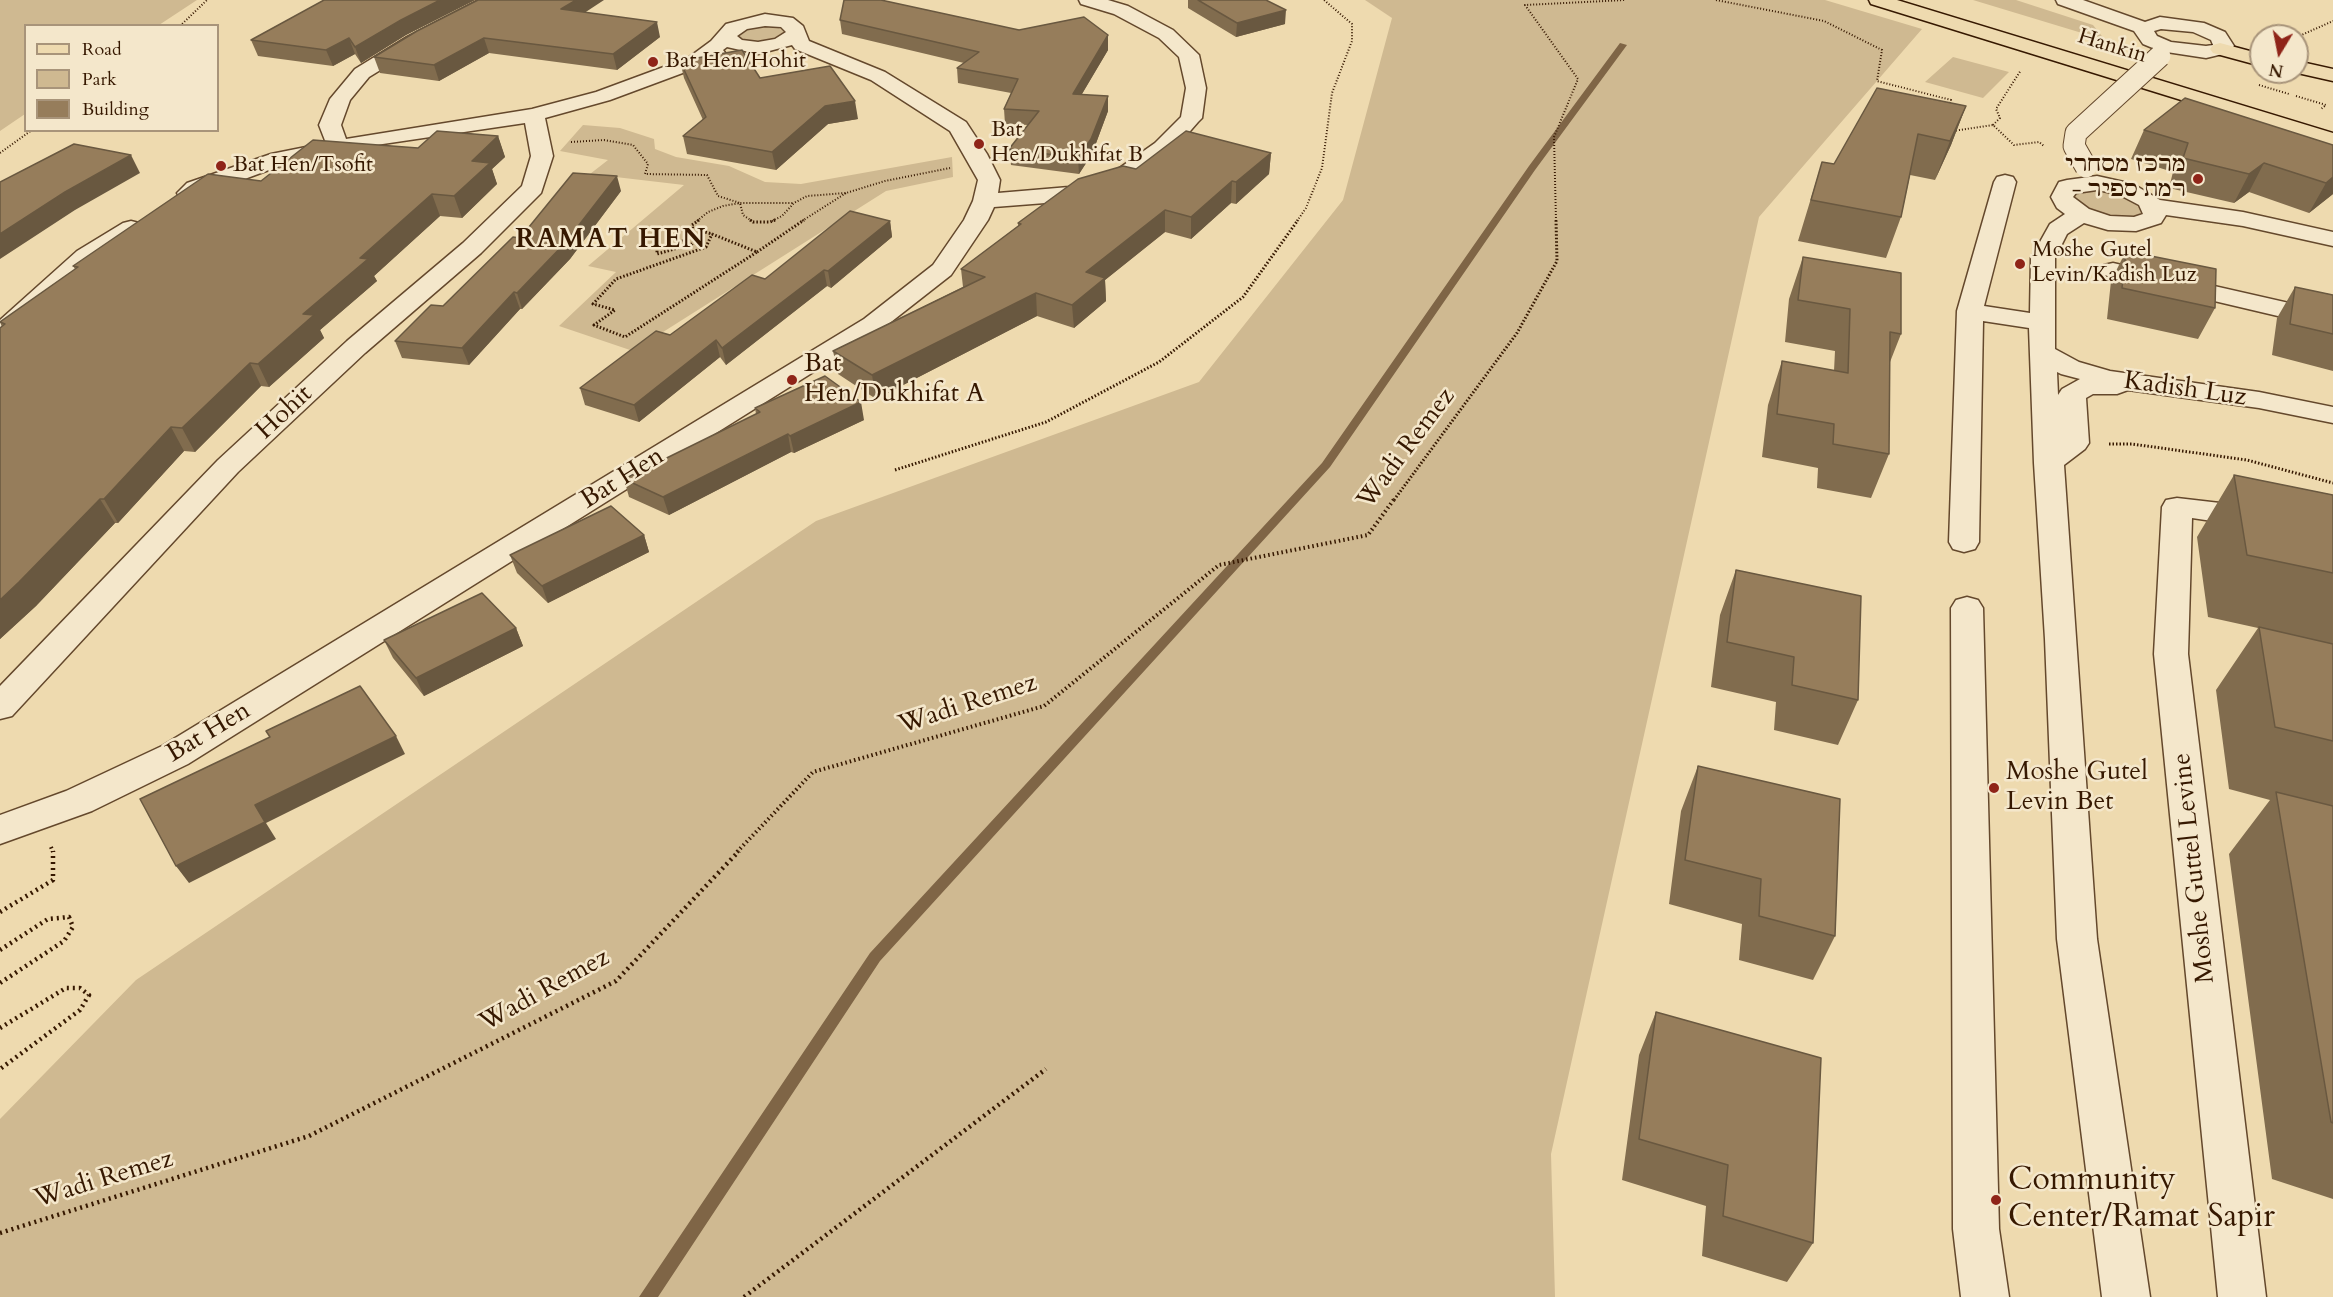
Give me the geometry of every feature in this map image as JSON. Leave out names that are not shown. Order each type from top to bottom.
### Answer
[{"type":"main road","name":"Hankin","points":[[1878,0],[2333,140]]},
{"type":"main road","name":"Hankin","points":[[1926,0],[2281,104]]},
{"type":"main road","points":[[2220,49],[2249,57]]},
{"type":"main road","points":[[2309,70],[2333,75]]},
{"type":"street","points":[[339,147],[330,125],[340,99],[362,74],[414,42],[493,0]]},
{"type":"street","points":[[985,201],[1071,194],[1119,180],[1163,148],[1191,118],[1196,88],[1190,55],[1166,34],[1122,10],[1088,0]]},
{"type":"street","points":[[2065,0],[2145,28],[2160,23],[2197,27],[2218,36],[2224,46],[2220,49],[2197,52],[2163,52],[2150,40],[2144,32],[2145,28]]},
{"type":"street","points":[[696,60],[726,37],[733,28],[753,21],[794,22]]},
{"type":"street","name":"Bat Hen","points":[[0,830],[80,801],[175,755],[873,324],[942,270],[976,220],[985,201],[989,180],[958,127],[794,22],[770,46],[746,47]]},
{"type":"street","points":[[726,37],[736,45],[746,47]]},
{"type":"street","points":[[0,334],[86,256],[195,188],[279,159],[534,115],[603,96],[696,60],[746,47]]},
{"type":"street","points":[[2163,52],[2076,133],[2074,146],[2092,175],[2131,191],[2153,206],[2243,219],[2333,239]]},
{"type":"street","name":"Hohit","points":[[0,707],[228,466],[356,347],[472,248],[532,188],[542,156],[534,115]]},
{"type":"street","points":[[2092,175],[2063,192],[2065,203],[2081,214],[2109,223],[2136,224],[2153,218],[2155,212],[2153,206]]},
{"type":"street","points":[[1964,542],[1970,311],[2005,182]]},
{"type":"street","points":[[2062,453],[2041,337],[2043,258],[2050,240],[2058,229],[2081,214]]},
{"type":"street","points":[[2113,270],[2333,321]]},
{"type":"street","points":[[1970,311],[2041,337]]},
{"type":"street","name":"Kadish Luz","points":[[2041,337],[2056,362],[2086,373],[2157,386],[2259,400],[2333,415]]},
{"type":"street","points":[[2126,1297],[2077,939],[2061,639],[2062,453],[2072,395],[2087,386],[2157,386]]},
{"type":"street","name":"Moshe Guttel Levine","points":[[2242,1297],[2171,654],[2177,507],[2246,516]]},
{"type":"street","points":[[1967,608],[1976,1229],[1985,1297]]},
{"type":"path","points":[[182,24],[207,0]]},
{"type":"path","points":[[896,470],[1046,422],[1159,362],[1243,297],[1306,208],[1322,168],[1332,93],[1352,41],[1352,24],[1324,0]]},
{"type":"path","name":"Wadi Remez","points":[[0,1233],[309,1136],[616,981],[813,772],[1044,706],[1220,565],[1368,535],[1517,333],[1557,261],[1554,137],[1578,79],[1526,5],[1625,0]]},
{"type":"path","points":[[1716,0],[1824,21],[1882,50],[1877,81],[1951,100],[1947,111]]},
{"type":"path","points":[[2309,32],[2333,21]]},
{"type":"path","points":[[1948,131],[1993,125],[2000,118],[1996,109],[2022,72],[2020,60]]},
{"type":"path","points":[[1993,125],[2014,145],[2038,142],[2046,147]]},
{"type":"path","points":[[0,153],[29,132]]},
{"type":"path","points":[[540,148],[583,140],[604,140],[633,145],[648,164],[645,174],[707,175],[718,196],[740,202],[794,203]]},
{"type":"path","points":[[712,234],[706,247],[616,279],[593,304],[615,310],[594,325],[625,337],[846,194],[885,181],[981,164]]},
{"type":"path","points":[[740,202],[743,215],[753,222],[770,222],[783,216],[794,203],[807,196],[846,194]]},
{"type":"path","points":[[740,202],[708,212],[692,225],[693,230],[685,240],[673,245],[657,247],[657,254],[692,244],[702,231],[757,252]]},
{"type":"path","points":[[2062,453],[2132,444],[2247,460],[2333,483]]},
{"type":"path","points":[[0,912],[53,880],[53,850],[33,818]]},
{"type":"path","points":[[0,950],[48,919],[69,917],[73,927],[64,941],[0,983]]},
{"type":"path","points":[[0,1029],[66,988],[80,988],[89,995],[80,1010],[0,1069]]},
{"type":"path","points":[[744,1297],[1046,1070]]},
{"type":"green space","points":[[0,0],[197,0],[161,24],[24,24],[24,115],[0,131]]},
{"type":"green space","points":[[1365,0],[1825,0],[1922,29],[1759,217],[1551,1154],[1555,1297],[0,1297],[0,1119],[136,980],[816,521],[1199,382],[1343,200],[1392,18]]},
{"type":"green space","points":[[1973,0],[2016,0],[2093,25],[2105,40]]},
{"type":"green space","points":[[762,25],[776,26],[783,31],[783,34],[769,42],[748,43],[738,39],[742,30]]},
{"type":"green space","points":[[1953,57],[2009,72],[1983,98],[1925,82]]},
{"type":"green space","points":[[583,125],[620,128],[654,139],[655,149],[676,157],[729,166],[765,182],[801,184],[952,157],[953,177],[886,191],[633,351],[559,326],[616,272],[588,266],[684,185],[590,174],[608,160],[560,151]]},
{"type":"green space","points":[[2094,189],[2115,192],[2140,204],[2141,213],[2129,219],[2097,215],[2075,201],[2078,193]]},
{"type":"building","points":[[324,0],[440,0],[355,47],[349,38],[326,50],[251,40]]},
{"type":"building","points":[[478,0],[576,0],[561,9],[657,22],[613,54],[484,38],[434,65],[374,57],[417,31]]},
{"type":"building","points":[[844,0],[881,0],[1019,30],[1084,17],[1108,35],[1073,94],[1108,96],[1091,139],[1078,158],[1009,149],[1039,111],[1004,109],[1018,79],[957,68],[979,52],[840,20]]},
{"type":"building","points":[[1198,0],[1266,0],[1286,10],[1237,23]]},
{"type":"building","points":[[742,50],[760,78],[830,66],[855,101],[825,106],[772,152],[683,136],[706,117],[680,61]]},
{"type":"building","points":[[1877,88],[1966,106],[1950,141],[1918,134],[1901,217],[1811,200],[1822,162],[1834,164]]},
{"type":"building","points":[[2185,98],[2333,145],[2333,177],[2326,183],[2264,163],[2249,174],[2183,158],[2188,143],[2144,130]]},
{"type":"building","points":[[437,131],[498,136],[472,161],[490,163],[454,196],[432,194],[360,258],[368,259],[303,314],[314,315],[258,364],[250,363],[182,428],[171,427],[104,499],[100,499],[0,600],[0,328],[5,324],[0,322],[78,267],[73,266],[208,174],[261,181],[313,140],[418,148]]},
{"type":"building","points":[[1186,131],[1271,153],[1236,182],[1232,181],[1191,217],[1165,210],[1086,272],[1105,278],[1072,305],[1036,293],[872,375],[833,351],[985,277],[961,269],[1078,179],[1123,166],[1136,169]]},
{"type":"building","points":[[74,144],[131,155],[65,192],[0,234],[0,182]]},
{"type":"building","points":[[573,173],[617,176],[565,243],[517,293],[514,292],[462,348],[395,341],[431,305],[443,306],[513,237],[520,238]]},
{"type":"building","points":[[850,211],[890,221],[828,271],[824,270],[722,348],[716,340],[634,405],[580,388],[656,331],[670,335],[752,275],[765,279]]},
{"type":"building","points":[[2126,251],[2216,269],[2215,308],[2122,288]]},
{"type":"building","points":[[1803,257],[1901,273],[1901,334],[1890,332],[1889,454],[1833,444],[1834,424],[1777,414],[1782,361],[1848,373],[1850,309],[1798,300]]},
{"type":"building","points":[[2295,287],[2333,295],[2333,334],[2290,324]]},
{"type":"building","points":[[825,376],[861,402],[790,436],[788,434],[663,497],[624,479],[760,412],[755,408]]},
{"type":"building","points":[[2234,475],[2333,495],[2333,573],[2247,555]]},
{"type":"building","points":[[611,506],[644,535],[542,586],[510,555]]},
{"type":"building","points":[[1736,570],[1861,596],[1858,700],[1792,685],[1794,657],[1727,642]]},
{"type":"building","points":[[482,593],[516,628],[416,678],[384,640]]},
{"type":"building","points":[[2259,627],[2333,644],[2333,741],[2275,727]]},
{"type":"building","points":[[360,686],[396,736],[255,805],[265,822],[176,866],[140,799],[270,737],[266,731]]},
{"type":"building","points":[[1698,766],[1840,799],[1835,936],[1759,916],[1761,879],[1685,860]]},
{"type":"building","points":[[2276,792],[2333,806],[2333,1123],[2331,1122]]},
{"type":"building","points":[[1656,1012],[1821,1058],[1813,1243],[1723,1216],[1728,1165],[1639,1139]]},
{"type":"waterway","points":[[648,1297],[875,957],[1326,465],[1532,168],[1623,45]]},
{"type":"place","name":"Bat Hen/Hohit","points":[[653,62]]},
{"type":"place","name":"Bat Hen/Dukhifat B","points":[[979,144]]},
{"type":"place","name":"Bat Hen/Tsofit","points":[[221,166]]},
{"type":"place","name":"מרכז מסחרי - רמת ספיר","points":[[2198,179]]},
{"type":"place","name":"Moshe Gutel Levin/Kadish Luz","points":[[2020,264]]},
{"type":"place","name":"Bat Hen/Dukhifat A","points":[[792,380]]},
{"type":"place","name":"Moshe Gutel Levin Bet","points":[[1994,788]]},
{"type":"place","name":"Community Center/Ramat Sapir","points":[[1996,1200]]},
{"type":"district","name":"RAMAT HEN","points":[[611,241]]}]
